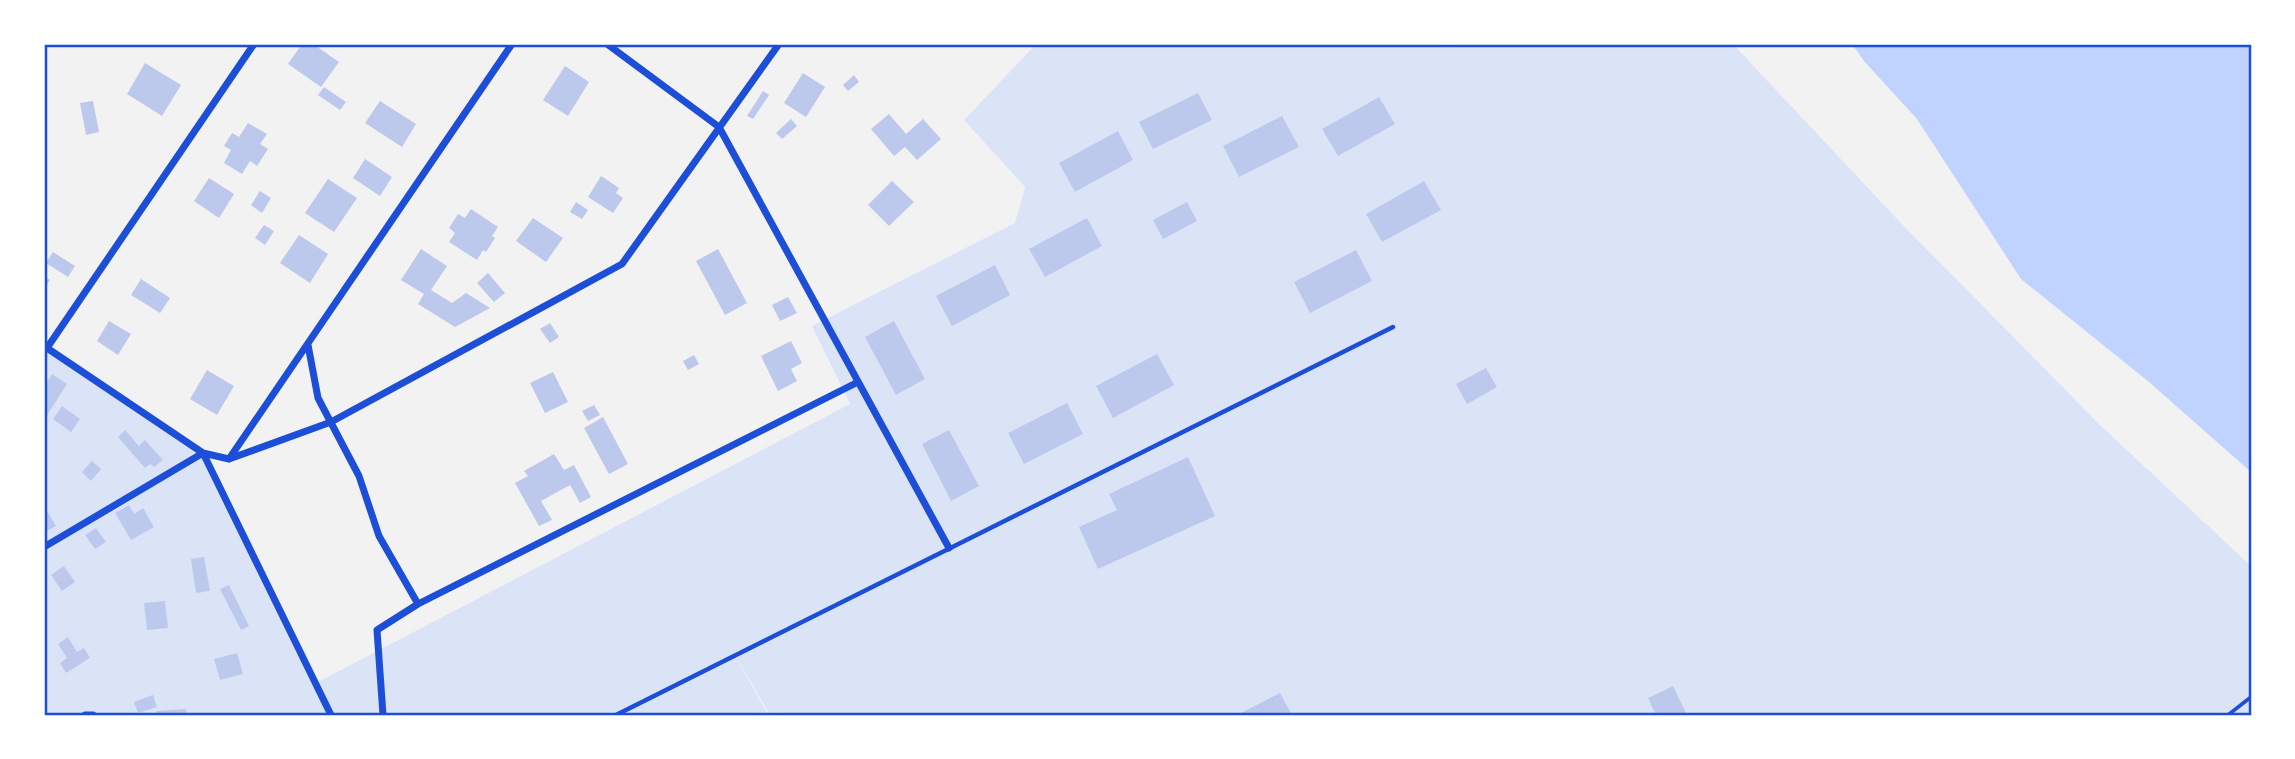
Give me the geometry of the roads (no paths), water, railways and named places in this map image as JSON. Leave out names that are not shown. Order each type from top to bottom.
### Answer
[{"type":"street","points":[[254,44],[45,347],[203,453],[229,459],[331,422],[622,264],[779,44]]},
{"type":"street","points":[[229,459],[512,44]]},
{"type":"street","points":[[607,44],[719,127],[949,548]]},
{"type":"street","points":[[308,345],[318,398],[359,476],[379,536],[418,604]]},
{"type":"street","points":[[383,715],[377,630],[418,604],[858,382]]},
{"type":"street","points":[[44,547],[203,453]]},
{"type":"street","points":[[203,453],[331,715]]},
{"type":"street","points":[[85,715],[93,715]]},
{"type":"lane","points":[[616,715],[1394,327]]},
{"type":"water","points":[[1852,44],[2251,44],[2251,472],[2149,382],[2021,279],[1917,119]]}]
